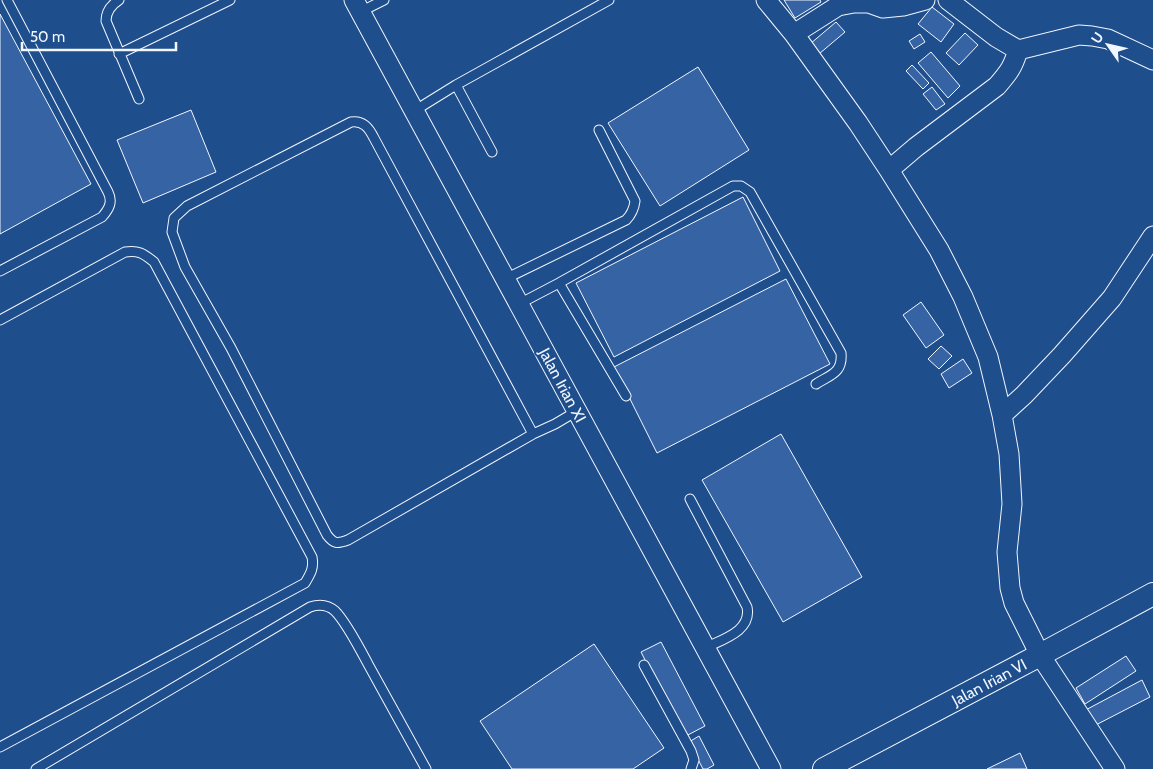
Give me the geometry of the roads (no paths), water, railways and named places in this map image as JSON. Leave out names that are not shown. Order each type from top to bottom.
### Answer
[{"type":"street","points":[[766,0],[794,34],[858,123],[939,250],[963,297],[988,357],[1002,415],[1008,454],[1012,504],[1006,552],[1010,588],[1014,603],[1040,655],[1115,769]]},
{"type":"street","points":[[794,34],[838,6],[869,3],[883,8],[903,6],[925,0]]},
{"type":"street","points":[[949,0],[996,37],[1018,50],[1079,35],[1108,40],[1153,60]]},
{"type":"street","name":"Jalan Irian XI","points":[[357,6],[771,769]]},
{"type":"street","points":[[889,170],[916,147],[997,86],[1014,63],[1018,50]]},
{"type":"street","points":[[1002,415],[1062,355],[1112,298],[1153,236]]},
{"type":"street","name":"Jalan Irian VI","points":[[824,769],[1153,594]]},
{"type":"lane","points":[[0,272],[102,217],[107,211],[111,197],[7,0]]},
{"type":"lane","points":[[120,0],[110,7],[106,19],[139,99]]},
{"type":"lane","points":[[120,54],[230,0]]},
{"type":"lane","points":[[357,6],[384,0]]},
{"type":"lane","points":[[414,110],[609,0]]},
{"type":"lane","points":[[456,85],[492,152]]},
{"type":"lane","points":[[533,434],[374,138],[368,128],[362,123],[351,122],[186,206],[174,218],[172,232],[185,267],[231,348],[331,541],[336,543],[348,540],[533,434],[556,424],[577,411]]},
{"type":"lane","points":[[505,279],[626,220],[631,214],[635,201],[599,130]]},
{"type":"lane","points":[[519,304],[733,186],[740,186],[750,192],[841,354],[842,361],[839,369],[816,384]]},
{"type":"lane","points":[[0,320],[125,252],[138,251],[147,256],[154,262],[312,557],[313,565],[305,583],[0,746]]},
{"type":"lane","points":[[559,283],[626,396]]},
{"type":"lane","points":[[690,499],[747,607],[748,614],[743,627],[732,635],[706,648]]},
{"type":"lane","points":[[36,769],[310,607],[326,605],[340,616],[426,769]]},
{"type":"lane","points":[[644,665],[691,751],[694,760],[692,769]]}]
